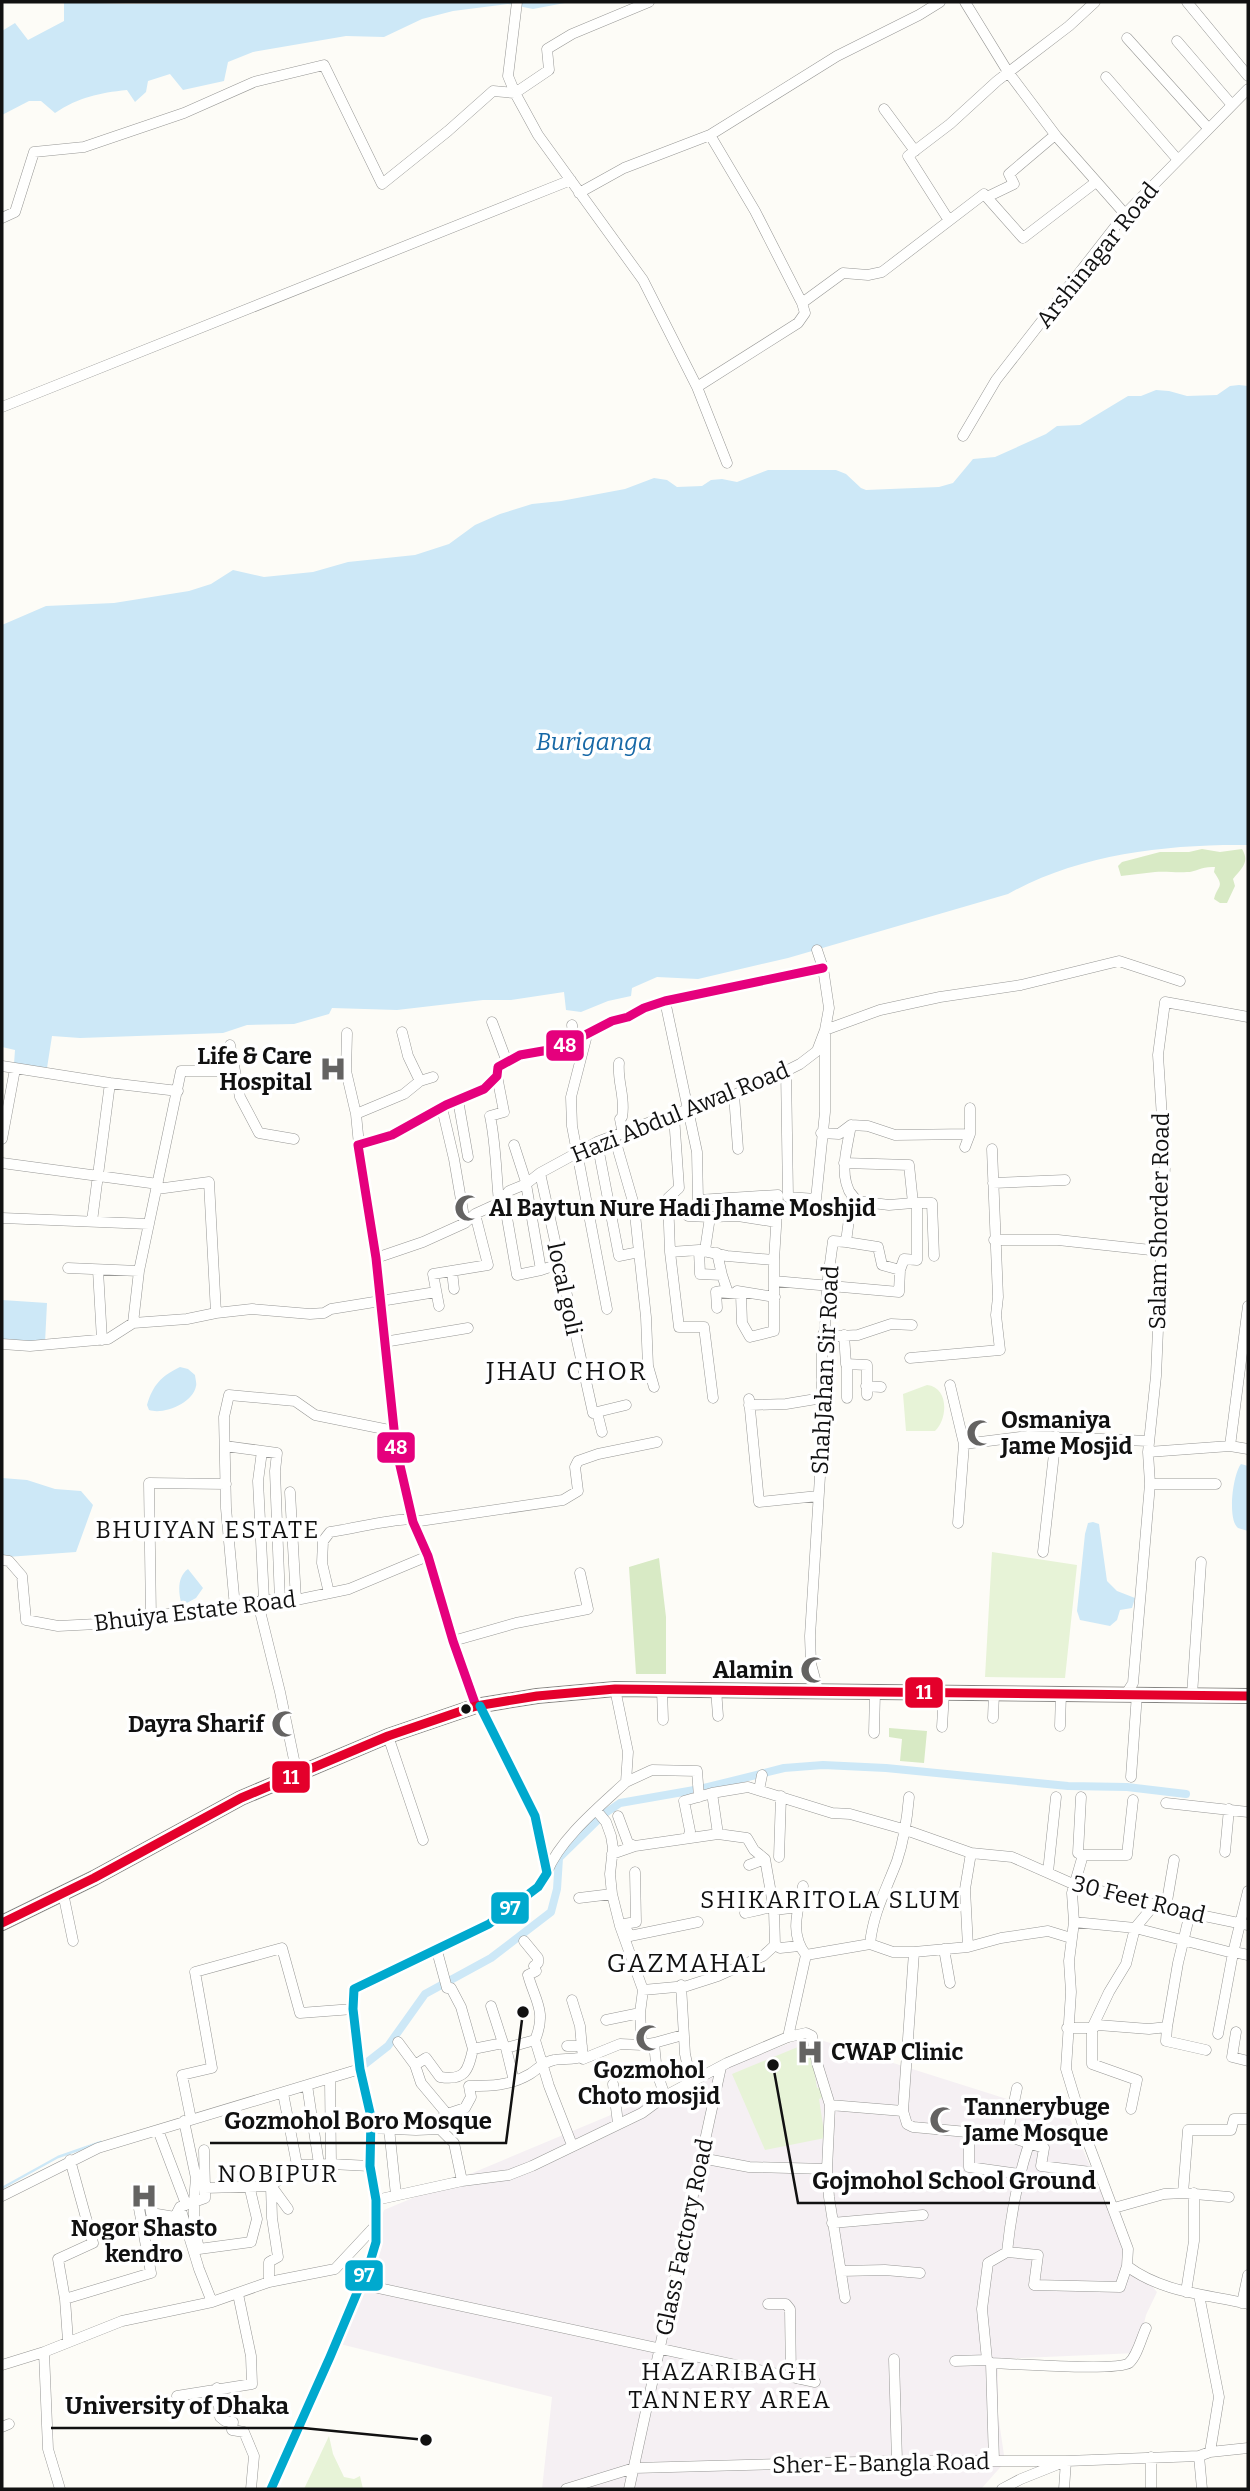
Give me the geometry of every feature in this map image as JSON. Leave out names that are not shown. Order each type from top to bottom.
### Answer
[{"type":"highway","points":[[2,1923],[241,1798],[388,1736],[478,1706],[537,1696],[615,1689],[1248,1696]]},
{"type":"street","points":[[517,2],[508,76],[514,93],[538,135],[643,280],[697,387],[727,463]]},
{"type":"street","points":[[2,218],[15,212],[34,152],[84,147],[184,113],[254,82],[324,65],[382,184],[493,91],[514,93],[549,70],[547,49],[572,34],[649,2]]},
{"type":"street","points":[[579,193],[624,168],[710,135],[837,56],[940,2]]},
{"type":"street","points":[[965,2],[1007,72],[1055,135],[1125,214]]},
{"type":"street","points":[[948,219],[908,156],[1095,2]]},
{"type":"street","points":[[1187,2],[1248,76]]},
{"type":"street","points":[[1127,38],[1209,128]]},
{"type":"street","points":[[1177,41],[1232,106]]},
{"type":"street","points":[[1106,77],[1178,160]]},
{"type":"street","name":"Arshinagar Road","points":[[963,436],[996,380],[1125,214],[1248,89]]},
{"type":"street","points":[[884,109],[915,151]]},
{"type":"street","points":[[697,387],[798,323],[805,313],[755,211],[710,135]]},
{"type":"street","points":[[987,197],[1013,184],[1009,174],[1055,135]]},
{"type":"street","points":[[2,407],[571,180]]},
{"type":"street","points":[[802,303],[843,273],[868,275],[882,272],[984,194],[1023,239],[1096,183]]},
{"type":"street","points":[[665,1001],[697,1152],[698,1199],[783,1196],[816,1199],[825,1112],[825,1030],[829,1008],[823,968],[817,950]]},
{"type":"street","points":[[825,1030],[893,1007],[1021,985],[1119,961],[1180,981]]},
{"type":"street","points":[[559,1264],[517,1275],[494,1152],[491,1115],[505,1112],[497,1076],[498,1067],[520,1055],[560,1048],[612,1021],[637,1014],[644,1008],[665,1001],[823,968]]},
{"type":"street","name":"Salam Shorder Road","points":[[1131,1777],[1132,1694],[1150,1484],[1149,1446],[1156,1376],[1165,1165],[1157,1055],[1165,1002],[1248,1017]]},
{"type":"street","points":[[492,1022],[507,1062]]},
{"type":"street","points":[[572,1025],[574,1041]]},
{"type":"street","name":"Hazi Abdul Awal Road","points":[[376,1258],[465,1223],[540,1173],[597,1142],[674,1116],[689,1108],[734,1095],[800,1064],[817,1051],[825,1030]]},
{"type":"street","points":[[402,1032],[408,1056],[420,1082]]},
{"type":"street","points":[[347,1033],[346,1071],[356,1114],[358,1145],[376,1258],[394,1431],[413,1520],[428,1556],[453,1641],[478,1706],[535,1816],[547,1873]]},
{"type":"street","points":[[587,1035],[571,1097],[572,1126],[607,1309]]},
{"type":"street","points":[[230,1045],[240,1097],[259,1133],[294,1139]]},
{"type":"street","points":[[619,1063],[618,1075],[624,1106],[619,1135],[634,1205],[649,1366],[654,1387]]},
{"type":"street","points":[[2,1066],[178,1091]]},
{"type":"street","points":[[2,1139],[15,1069]]},
{"type":"street","points":[[721,1291],[741,1294],[742,1322],[750,1337],[774,1331],[774,1260],[776,1222],[783,1196],[786,1070]]},
{"type":"street","points":[[133,1323],[139,1271],[181,1071],[236,1071]]},
{"type":"street","points":[[358,1145],[391,1135],[484,1089],[497,1076]]},
{"type":"street","points":[[356,1114],[404,1094],[420,1082],[433,1077]]},
{"type":"street","points":[[92,1221],[110,1083]]},
{"type":"street","points":[[734,1095],[738,1149]]},
{"type":"street","points":[[458,1100],[468,1157]]},
{"type":"street","points":[[442,1108],[465,1223]]},
{"type":"street","points":[[965,1147],[970,1134],[970,1108]]},
{"type":"street","points":[[674,1116],[679,1188],[668,1198],[670,1252],[679,1327],[704,1326],[713,1398]]},
{"type":"street","points":[[821,1133],[839,1134],[851,1125],[868,1126],[895,1135],[970,1134]]},
{"type":"street","name":"ShahJahan Sir Road","points":[[818,1690],[811,1664],[810,1636],[822,1398],[822,1337],[825,1330],[833,1241],[846,1242],[852,1196],[844,1185],[844,1163],[851,1125]]},
{"type":"street","points":[[597,1142],[619,1256],[639,1252]]},
{"type":"street","points":[[514,1145],[526,1183],[541,1270]]},
{"type":"street","points":[[911,1358],[1000,1350],[996,1315],[998,1289],[992,1149]]},
{"type":"street","points":[[2,1163],[157,1186],[209,1182],[216,1313]]},
{"type":"street","points":[[774,1282],[899,1292],[900,1270],[904,1259],[917,1260],[915,1203],[909,1166],[844,1163]]},
{"type":"street","name":"local goli","points":[[540,1173],[593,1413],[597,1412],[602,1432]]},
{"type":"street","points":[[993,1183],[1065,1180]]},
{"type":"street","points":[[844,1185],[857,1201],[889,1205],[932,1203],[934,1256]]},
{"type":"street","points":[[504,1196],[516,1228]]},
{"type":"street","points":[[439,1306],[433,1274],[488,1265],[475,1214]]},
{"type":"street","points":[[688,1216],[738,1216],[776,1222]]},
{"type":"street","points":[[710,1217],[702,1250],[700,1275],[722,1275]]},
{"type":"street","points":[[2,1218],[149,1224]]},
{"type":"street","points":[[994,1240],[1058,1240],[1160,1251]]},
{"type":"street","points":[[846,1242],[878,1247],[882,1265],[900,1270]]},
{"type":"street","points":[[670,1252],[702,1250],[774,1260]]},
{"type":"street","points":[[716,1308],[722,1275],[718,1253]]},
{"type":"street","points":[[68,1268],[139,1271]]},
{"type":"street","points":[[99,1270],[103,1340]]},
{"type":"street","points":[[452,1271],[454,1289]]},
{"type":"street","points":[[721,1291],[775,1297]]},
{"type":"street","points":[[2,1344],[30,1346],[103,1340],[133,1323],[187,1319],[253,1309],[310,1314],[436,1292]]},
{"type":"street","points":[[1230,1446],[1248,1306]]},
{"type":"street","points":[[822,1337],[858,1335],[891,1324],[912,1325]]},
{"type":"street","points":[[384,1342],[468,1328]]},
{"type":"street","points":[[844,1335],[847,1398]]},
{"type":"street","points":[[847,1364],[871,1364],[867,1391],[881,1387]]},
{"type":"street","points":[[950,1385],[964,1444],[958,1523]]},
{"type":"street","points":[[234,1607],[224,1417],[229,1395],[295,1401],[315,1415],[394,1431]]},
{"type":"street","name":"ShahJahan Sir Road","points":[[818,1496],[758,1502],[749,1402],[786,1405],[822,1398]]},
{"type":"street","points":[[597,1412],[626,1405]]},
{"type":"street","points":[[964,1444],[1028,1436],[1056,1436],[1149,1446],[1248,1448]]},
{"type":"street","points":[[1043,1552],[1056,1436]]},
{"type":"street","points":[[329,1593],[322,1552],[323,1541],[330,1532],[372,1526],[387,1520],[413,1520],[563,1500],[578,1491],[575,1467],[578,1461],[598,1454],[657,1442]]},
{"type":"street","points":[[225,1446],[277,1453],[275,1471],[280,1601]]},
{"type":"street","points":[[262,1451],[258,1481],[261,1602],[297,1774]]},
{"type":"street","points":[[151,1617],[149,1483],[226,1484]]},
{"type":"street","points":[[1150,1484],[1216,1484]]},
{"type":"street","points":[[290,1492],[296,1600]]},
{"type":"street","name":"Bhuiya Estate Road","points":[[2,1560],[9,1561],[22,1576],[26,1620],[58,1626],[97,1624],[261,1602],[296,1600],[349,1589],[428,1556]]},
{"type":"street","points":[[1192,1695],[1201,1562]]},
{"type":"street","points":[[453,1641],[516,1623],[588,1609],[580,1573]]},
{"type":"street","points":[[615,1689],[628,1752],[626,1782]]},
{"type":"street","points":[[662,1689],[663,1720]]},
{"type":"street","points":[[716,1689],[718,1716]]},
{"type":"street","points":[[874,1733],[875,1692]]},
{"type":"street","points":[[942,1727],[944,1692]]},
{"type":"street","points":[[993,1718],[994,1693]]},
{"type":"street","points":[[1060,1726],[1061,1693]]},
{"type":"street","points":[[388,1736],[423,1840]]},
{"type":"street","points":[[271,2489],[376,2242],[376,2200],[370,2166],[371,2117],[360,2069],[353,2009],[355,1989],[489,1924],[521,1902],[538,1887],[553,1857],[626,1782],[652,1770],[697,1770],[699,1797]]},
{"type":"street","points":[[688,1838],[690,1831],[684,1801],[757,1783],[781,1796],[832,1813],[850,1814],[906,1831]]},
{"type":"street","points":[[712,1793],[718,1834]]},
{"type":"street","points":[[779,1857],[781,1796]]},
{"type":"street","points":[[870,1944],[878,1904],[896,1863],[906,1831],[909,1797]]},
{"type":"street","points":[[1048,1872],[1056,1797]]},
{"type":"street","points":[[1081,1797],[1078,1853],[1083,1855],[1127,1855],[1133,1800]]},
{"type":"street","points":[[1166,1803],[1248,1812]]},
{"type":"street","points":[[1225,1852],[1229,1809]]},
{"type":"street","points":[[596,1811],[606,1822],[611,1836],[612,1894],[643,1990],[640,2013],[642,2045]]},
{"type":"street","points":[[618,1816],[628,1843],[635,1846]]},
{"type":"street","name":"30 Feet Road","points":[[906,1831],[971,1853],[1012,1857],[1073,1884],[1244,1924]]},
{"type":"street","points":[[612,1854],[635,1846],[718,1834],[747,1838],[754,1850],[765,1859],[773,1909],[775,1945]]},
{"type":"street","points":[[968,1947],[965,1889],[971,1853]]},
{"type":"street","points":[[994,2461],[989,2362],[982,2309],[988,2263],[1007,2252],[1038,2255],[1034,2285],[1120,2287],[1127,2266],[1128,2249],[1067,2076],[1071,1938],[1074,1922],[1073,1884],[1083,1855]]},
{"type":"street","points":[[749,1865],[765,1859]]},
{"type":"street","points":[[1131,2109],[1137,2080],[1092,2064],[1093,2028],[1109,1992],[1126,1964],[1135,1928],[1160,1906],[1174,1860]]},
{"type":"street","points":[[622,1925],[636,1922],[635,1872]]},
{"type":"street","points":[[803,1885],[795,1925],[799,1946],[806,1955]]},
{"type":"street","points":[[1218,2034],[1233,1952],[1244,1924],[1248,1891]]},
{"type":"street","points":[[63,1893],[73,1941]]},
{"type":"street","points":[[579,1898],[612,1894]]},
{"type":"street","points":[[745,1913],[799,1907]]},
{"type":"street","points":[[1190,1913],[1166,2042],[1206,2050]]},
{"type":"street","points":[[622,1925],[630,1936],[698,1922]]},
{"type":"street","points":[[1074,1922],[1135,1928],[1248,1955]]},
{"type":"street","points":[[806,1955],[870,1944],[893,1952],[968,1947],[1001,1938],[1048,1931],[1071,1938]]},
{"type":"street","points":[[524,1941],[538,1958],[538,1963],[534,1966],[536,1971],[528,1975],[541,2012],[535,2040],[572,2146]]},
{"type":"street","points":[[775,1945],[780,1948],[799,1946]]},
{"type":"street","points":[[643,1990],[687,1986],[718,1976],[763,1956],[775,1945]]},
{"type":"street","points":[[65,2299],[151,2273],[138,2203],[150,2205],[150,2213],[175,2217],[186,2204],[196,2178],[182,2075],[212,2068],[195,1972],[282,1948],[300,2013],[353,2009]]},
{"type":"street","points":[[944,1949],[950,1983]]},
{"type":"street","points":[[415,2064],[426,2058],[440,2077],[454,2079],[463,2076],[469,2066],[473,2049],[461,2007],[449,1988],[437,1951]]},
{"type":"street","points":[[914,1952],[903,2111],[909,2126],[969,2133],[969,2167],[1019,2174]]},
{"type":"street","points":[[788,2037],[806,1955]]},
{"type":"street","points":[[681,1985],[683,2035],[691,2081]]},
{"type":"street","points":[[572,2000],[580,2026],[582,2058]]},
{"type":"street","points":[[491,2006],[514,2081]]},
{"type":"street","points":[[606,2020],[640,2013]]},
{"type":"street","points":[[1067,2028],[1093,2028],[1098,2025],[1149,2029],[1167,2027]]},
{"type":"street","points":[[1236,2032],[1232,2057],[1248,2061]]},
{"type":"street","points":[[376,2200],[462,2181],[509,2175],[642,2113],[691,2081],[788,2037],[806,2033],[812,2036],[830,2105],[827,2169],[832,2223],[845,2298]]},
{"type":"street","points":[[469,2086],[501,2086],[529,2075],[542,2064],[555,2059],[582,2058],[620,2045],[642,2045],[683,2035]]},
{"type":"street","points":[[473,2049],[535,2040]]},
{"type":"street","points":[[398,2042],[415,2064],[421,2083],[447,2114]]},
{"type":"street","points":[[654,2043],[657,2073],[665,2096]]},
{"type":"street","points":[[567,2046],[582,2046]]},
{"type":"street","name":"Glass Factory Road","points":[[629,2489],[721,2067]]},
{"type":"street","points":[[2,2196],[98,2148],[360,2069]]},
{"type":"street","points":[[440,2129],[443,2117],[465,2108],[471,2097],[463,2076]]},
{"type":"street","points":[[330,2080],[331,2164]]},
{"type":"street","points":[[613,2084],[618,2123]]},
{"type":"street","points":[[307,2085],[319,2164]]},
{"type":"street","points":[[1017,2088],[1007,2136],[1044,2148],[1041,2166],[1099,2173]]},
{"type":"street","points":[[283,2092],[297,2165]]},
{"type":"street","points":[[830,2105],[903,2111]]},
{"type":"street","points":[[1186,2292],[1194,2241],[1189,2193],[1188,2130],[1231,2130],[1234,2119],[1248,2119]]},
{"type":"street","points":[[370,2127],[440,2129],[454,2143],[462,2181]]},
{"type":"street","points":[[389,2128],[396,2195]]},
{"type":"street","points":[[158,2130],[194,2225],[199,2249],[251,2242],[257,2220],[249,2185]]},
{"type":"street","points":[[1007,2252],[1011,2207],[1029,2144]]},
{"type":"street","points":[[186,2204],[205,2198],[204,2150]]},
{"type":"street","points":[[701,2158],[749,2167],[827,2169]]},
{"type":"street","points":[[68,2341],[65,2299],[58,2259],[93,2243],[70,2160]]},
{"type":"street","points":[[205,2188],[271,2186],[297,2165],[370,2166]]},
{"type":"street","points":[[271,2186],[288,2209]]},
{"type":"street","points":[[269,2282],[270,2262],[278,2257],[272,2218],[271,2186]]},
{"type":"street","points":[[1114,2208],[1164,2194],[1189,2193],[1229,2197]]},
{"type":"street","points":[[186,2204],[199,2269],[212,2302]]},
{"type":"street","points":[[832,2223],[923,2215]]},
{"type":"street","points":[[3,2362],[44,2352],[132,2319],[212,2302],[269,2282],[335,2269],[377,2224]]},
{"type":"street","points":[[1127,2266],[1142,2278],[1164,2287],[1245,2304],[1248,2275]]},
{"type":"street","points":[[841,2271],[885,2270],[920,2273]]},
{"type":"street","points":[[360,2284],[815,2382]]},
{"type":"street","points":[[177,2396],[252,2384],[251,2356],[238,2294]]},
{"type":"street","points":[[1199,2295],[1219,2397],[1210,2452]]},
{"type":"street","points":[[768,2304],[786,2304],[790,2309],[791,2377]]},
{"type":"street","points":[[954,2361],[1075,2367],[1125,2365],[1132,2360],[1146,2328]]},
{"type":"street","points":[[44,2352],[48,2449],[60,2489]]},
{"type":"street","points":[[894,2359],[897,2461]]},
{"type":"street","points":[[217,2388],[220,2417],[233,2422],[232,2430],[244,2432],[254,2456],[251,2489]]},
{"type":"street","name":"Sher-E-Bangla Road","points":[[566,2489],[634,2468],[897,2461],[1066,2461],[1199,2456],[1210,2452],[1248,2448]]},
{"type":"street","points":[[1199,2456],[1202,2489]]},
{"type":"street","points":[[1151,2457],[1151,2489]]},
{"type":"street","points":[[1002,2489],[1066,2461],[1063,2489]]},
{"type":"shaded area","name":"HAZARIBAGH TANNERY AREA","points":[[808,2036],[1070,2119],[1130,2261],[1157,2292],[1146,2315],[1137,2353],[998,2359],[998,2414],[1005,2462],[981,2489],[542,2489],[552,2397],[340,2344],[384,2210],[704,2076]]},
{"type":"green space","points":[[1202,849],[1220,852],[1242,849],[1244,865],[1233,879],[1235,886],[1227,903],[1214,899],[1220,886],[1214,872],[1215,867],[1190,872],[1121,876],[1118,866],[1122,862],[1160,852]]},
{"type":"green space","points":[[927,1385],[934,1387],[943,1397],[944,1412],[939,1426],[935,1431],[906,1431],[903,1394]]},
{"type":"green space","points":[[992,1552],[1077,1565],[1065,1678],[985,1677]]},
{"type":"green space","points":[[659,1558],[666,1617],[666,1674],[636,1674],[629,1567]]},
{"type":"green space","points":[[889,1728],[927,1731],[924,1763],[900,1761],[902,1739],[889,1737]]},
{"type":"green space","points":[[810,2042],[817,2088],[821,2087],[825,2097],[819,2099],[825,2138],[765,2150],[732,2074]]},
{"type":"green space","points":[[329,2436],[333,2454],[344,2477],[354,2479],[360,2476],[363,2489],[304,2489]]},
{"type":"water","points":[[64,2],[570,2],[533,9],[508,4],[453,11],[422,19],[384,37],[346,36],[253,52],[228,62],[224,81],[183,90],[170,74],[148,81],[146,92],[135,102],[127,90],[90,97],[55,113],[41,101],[29,101],[2,115],[2,31],[15,23],[28,40],[64,21]]},
{"type":"water","name":"Buriganga","points":[[1230,386],[1248,386],[1248,845],[1155,850],[1094,861],[1035,880],[1008,894],[788,958],[698,979],[657,977],[632,988],[631,996],[608,1001],[581,1012],[566,1010],[564,992],[511,1000],[483,1000],[397,1010],[332,1008],[329,1014],[294,1024],[247,1025],[223,1033],[80,1038],[52,1036],[47,1068],[14,1064],[15,1050],[2,1047],[2,625],[46,606],[114,603],[189,591],[211,584],[233,570],[264,577],[313,572],[348,562],[415,555],[449,544],[475,525],[500,514],[532,504],[625,489],[654,478],[667,480],[677,487],[702,486],[711,480],[737,482],[768,470],[836,470],[846,474],[866,490],[939,487],[953,483],[973,459],[995,457],[1046,434],[1057,426],[1080,425],[1128,396],[1141,396],[1156,390],[1187,396],[1217,395]]},
{"type":"water","points":[[2,1300],[47,1303],[45,1343],[2,1340]]},
{"type":"water","points":[[180,1367],[195,1375],[196,1385],[190,1398],[170,1409],[149,1410],[147,1405],[155,1387]]},
{"type":"water","points":[[1241,1464],[1248,1466],[1248,1531],[1238,1528],[1233,1516],[1234,1486]]},
{"type":"water","points":[[2,1478],[27,1480],[55,1489],[81,1491],[93,1505],[76,1552],[7,1557],[2,1555]]},
{"type":"water","points":[[1088,1523],[1099,1524],[1107,1581],[1117,1591],[1135,1598],[1132,1608],[1120,1610],[1117,1620],[1110,1626],[1080,1620],[1077,1611],[1085,1534]]},
{"type":"water","points":[[188,1569],[203,1588],[196,1598],[185,1604],[181,1602],[179,1593],[182,1575]]},
{"type":"waterway","points":[[365,2064],[388,2046],[425,1994],[491,1958],[551,1912],[557,1889],[559,1858],[604,1814],[620,1803],[700,1789],[784,1768],[823,1765],[886,1768],[1068,1786],[1127,1787],[1186,1794]]},
{"type":"waterway","points":[[2,2188],[58,2157],[101,2142]]},
{"type":"transit line","name":"48","points":[[476,1706],[428,1556],[413,1522],[396,1448],[376,1258],[358,1145],[392,1135],[446,1105],[484,1089],[497,1076],[498,1067],[520,1055],[560,1048],[612,1021],[665,1001],[823,968]]},
{"type":"transit line","name":"11","points":[[2,1923],[94,1878],[241,1798],[388,1736],[476,1706],[537,1696],[615,1689],[1248,1696]]},
{"type":"transit line","name":"97","points":[[271,2489],[330,2357],[376,2242],[376,2200],[370,2166],[371,2117],[360,2069],[353,2009],[354,1989],[489,1924],[538,1887],[547,1873],[535,1816],[480,1706]]},
{"type":"place","name":"Life & Care Hospital","points":[[333,1069]]},
{"type":"place","name":"Al Baytun Nure Hadi Jhame Moshjid","points":[[468,1208]]},
{"type":"place","name":"Osmaniya Jame Mosjid","points":[[980,1433]]},
{"type":"place","name":"Alamin","points":[[814,1670]]},
{"type":"place","name":"Dayra Sharif","points":[[285,1724]]},
{"type":"place","name":"Gozmohol Boro Mosque","points":[[523,2012]]},
{"type":"place","name":"Gozmohol Choto mosjid","points":[[649,2038]]},
{"type":"place","name":"CWAP Clinic","points":[[810,2052]]},
{"type":"place","name":"Gojmohol School Ground","points":[[773,2065]]},
{"type":"place","name":"Tannerybuge Jame Mosque","points":[[943,2120]]},
{"type":"place","name":"Nogor Shasto kendro","points":[[144,2196]]},
{"type":"place","name":"University of Dhaka","points":[[426,2440]]},
{"type":"district","name":"JHAU CHOR","points":[[567,1371]]},
{"type":"district","name":"BHUIYAN ESTATE","points":[[208,1530]]},
{"type":"district","name":"SHIKARITOLA SLUM","points":[[831,1900]]},
{"type":"district","name":"GAZMAHAL","points":[[687,1963]]},
{"type":"district","name":"NOBIPUR","points":[[278,2174]]},
{"type":"district","name":"HAZARIBAGH TANNERY AREA","points":[[730,2386]]}]
